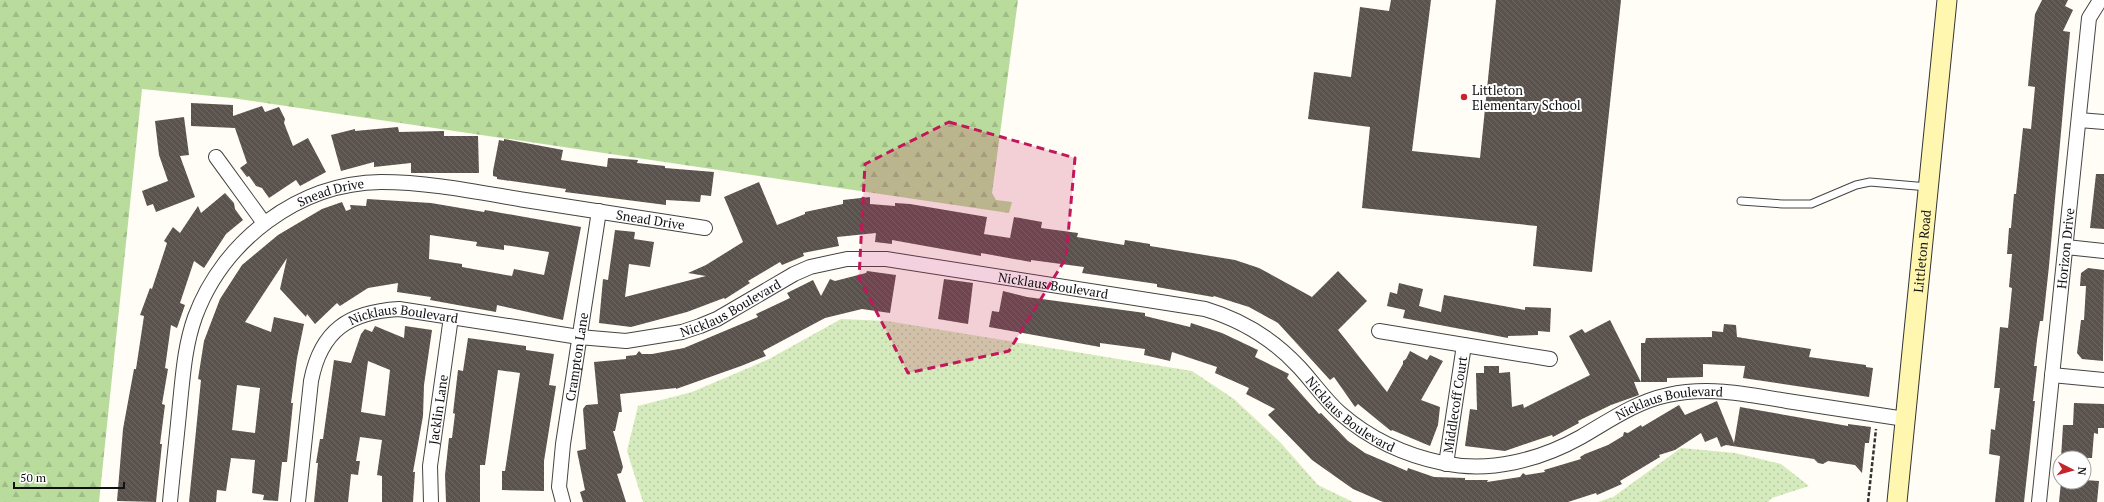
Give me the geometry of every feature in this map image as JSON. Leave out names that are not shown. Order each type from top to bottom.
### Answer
[{"type":"street","name":"Littleton Road","points":[[1897,502],[1947,0]]},
{"type":"street","name":"Horizon Drive","points":[[2039,502],[2089,18],[2099,2],[2104,0]]},
{"type":"street","points":[[2079,120],[2104,122]]},
{"type":"street","points":[[216,157],[264,223]]},
{"type":"street","name":"Snead Drive","points":[[170,502],[185,356],[195,318],[210,285],[228,259],[251,234],[279,212],[311,197],[335,189],[380,182],[446,188],[705,228]]},
{"type":"street","name":"Crampton Lane","points":[[563,502],[559,487],[562,458],[599,211]]},
{"type":"street","points":[[2066,247],[2104,251]]},
{"type":"street","name":"Nicklaus Boulevard","points":[[298,502],[311,381],[316,359],[330,335],[344,323],[361,315],[380,310],[399,309],[579,337],[626,341],[682,332],[717,319],[794,274],[828,262],[866,258],[931,265],[1190,306],[1221,314],[1243,324],[1271,341],[1300,368],[1340,413],[1366,434],[1398,451],[1446,464],[1486,466],[1533,458],[1564,446],[1635,406],[1651,399],[1686,392],[1724,391],[1905,419]]},
{"type":"street","name":"Jacklin Lane","points":[[431,502],[430,466],[451,317]]},
{"type":"street","name":"Middlecoff Court","points":[[1379,332],[1550,359]]},
{"type":"street","name":"Middlecoff Court","points":[[1446,464],[1464,345]]},
{"type":"street","points":[[2052,376],[2104,380]]},
{"type":"lane","points":[[1742,201],[1783,204],[1811,204],[1856,184],[1870,182],[1928,187]]},
{"type":"path","points":[[1868,502],[1882,416]]},
{"type":"highlighted area","points":[[949,122],[1075,158],[1066,258],[1009,351],[908,373],[859,278],[865,164]]},
{"type":"green space","points":[[0,0],[1018,0],[992,193],[996,200],[1012,202],[1009,213],[232,98],[142,89],[99,502],[0,502]]},
{"type":"green space","points":[[841,319],[887,321],[1192,371],[1234,399],[1280,442],[1318,485],[1353,502],[643,502],[627,451],[638,406],[692,392],[769,359]]},
{"type":"green space","points":[[1681,448],[1735,453],[1781,464],[1809,486],[1772,498],[1768,502],[1598,502],[1613,497]]},
{"type":"building","points":[[1391,0],[1431,0],[1412,151],[1480,158],[1496,0],[1621,0],[1592,272],[1533,266],[1537,226],[1362,208],[1370,127],[1308,119],[1314,72],[1351,77],[1360,7],[1389,11]]},
{"type":"building","points":[[2042,0],[2068,0],[2065,6],[2073,10],[2063,31],[2070,32],[2049,266],[2043,321],[2040,321],[2034,366],[2037,366],[2033,401],[2035,401],[2024,502],[1995,502],[2000,456],[1989,454],[1991,429],[1995,430],[2000,388],[1994,388],[2000,327],[2008,328],[2012,288],[2009,287],[2012,254],[2007,254],[2009,228],[2011,228],[2014,194],[2016,194],[2023,128],[2031,129],[2035,87],[2028,86],[2035,14]]},
{"type":"building","points":[[191,103],[233,105],[233,116],[262,106],[265,112],[279,107],[285,119],[284,123],[293,146],[308,138],[326,172],[300,186],[296,180],[269,198],[262,188],[256,186],[249,176],[247,177],[240,168],[247,163],[235,128],[191,126]]},
{"type":"building","points":[[184,117],[189,155],[180,156],[195,197],[156,212],[153,204],[147,206],[142,191],[168,181],[159,155],[155,121]]},
{"type":"building","points":[[398,127],[399,132],[444,131],[444,136],[478,136],[479,173],[411,173],[411,163],[374,167],[374,162],[341,171],[331,135],[355,129],[355,131]]},
{"type":"building","points":[[504,139],[563,150],[561,160],[607,167],[608,158],[638,160],[637,163],[665,166],[665,168],[714,172],[711,196],[701,195],[700,202],[666,200],[666,205],[565,192],[566,189],[497,179],[497,177],[493,176],[493,171],[499,140],[504,141]]},
{"type":"building","points":[[2096,174],[2104,174],[2104,229],[2090,228]]},
{"type":"building","points":[[759,182],[777,225],[805,214],[805,212],[843,204],[843,200],[870,197],[870,204],[895,206],[895,203],[910,204],[987,217],[984,234],[1010,238],[1014,217],[1042,222],[1041,228],[1078,233],[1077,237],[1124,245],[1125,240],[1150,244],[1150,246],[1235,260],[1259,268],[1312,297],[1338,271],[1367,301],[1338,330],[1387,392],[1403,364],[1403,361],[1406,359],[1410,351],[1427,360],[1430,355],[1443,361],[1421,400],[1440,407],[1438,425],[1430,446],[1392,430],[1391,431],[1358,404],[1355,407],[1334,377],[1330,380],[1278,323],[1249,307],[1214,296],[1157,287],[1157,284],[1082,273],[1084,267],[1031,260],[1031,262],[981,253],[981,256],[892,240],[892,244],[875,242],[876,233],[837,237],[839,246],[803,253],[804,256],[782,265],[780,262],[748,281],[750,283],[725,299],[724,298],[687,312],[631,327],[599,323],[603,279],[608,280],[615,230],[635,232],[634,239],[654,242],[650,267],[629,264],[625,297],[706,276],[688,273],[706,265],[743,242],[724,197]]},
{"type":"building","points":[[225,193],[234,203],[235,209],[243,220],[226,234],[204,268],[194,261],[180,303],[185,305],[177,328],[171,325],[165,368],[168,369],[162,404],[165,405],[160,444],[162,444],[156,502],[117,501],[123,429],[134,369],[136,369],[144,316],[140,315],[150,288],[152,289],[167,243],[164,241],[173,227],[180,233],[198,206],[201,213]]},
{"type":"building","points":[[367,199],[431,203],[484,212],[485,210],[581,227],[563,320],[497,305],[496,312],[430,300],[431,297],[397,292],[398,283],[368,288],[340,306],[337,303],[315,324],[307,314],[306,317],[280,289],[287,258],[245,322],[271,332],[274,317],[304,324],[297,358],[291,403],[293,403],[287,462],[282,462],[278,501],[263,500],[264,495],[252,493],[255,460],[231,458],[226,491],[217,490],[216,502],[189,502],[201,380],[198,379],[204,341],[220,299],[242,265],[278,235],[322,209],[342,202],[346,211],[351,209],[350,205],[366,206]],"holes":[[[430,235],[477,242],[476,246],[504,250],[504,245],[549,252],[544,275],[514,269],[512,276],[462,267],[462,264],[429,259]],[[237,385],[260,388],[255,433],[232,430]]]},
{"type":"building","points":[[2088,268],[2104,270],[2103,361],[2082,359],[2077,353],[2081,320],[2084,320],[2086,286],[2080,286],[2081,273]]},
{"type":"building","points":[[867,271],[896,275],[890,313],[862,309],[825,318],[763,351],[766,356],[741,366],[676,389],[620,394],[622,412],[619,412],[615,431],[613,431],[623,467],[621,473],[617,474],[626,502],[583,502],[580,492],[585,490],[577,451],[586,449],[583,409],[586,405],[598,404],[594,362],[626,359],[626,356],[636,355],[639,351],[642,354],[652,354],[684,348],[758,317],[756,314],[790,298],[787,293],[813,280],[821,296],[830,279],[835,281],[866,273]]},
{"type":"building","points":[[944,279],[973,283],[968,324],[938,319]]},
{"type":"building","points":[[1399,283],[1423,289],[1419,306],[1441,312],[1444,295],[1525,310],[1525,307],[1551,308],[1550,332],[1538,331],[1538,335],[1508,336],[1508,338],[1403,318],[1405,310],[1387,306],[1390,292],[1397,294]]},
{"type":"building","points":[[1003,291],[1027,297],[1145,313],[1145,316],[1190,327],[1191,323],[1222,333],[1258,350],[1255,357],[1289,374],[1287,378],[1319,414],[1321,413],[1348,441],[1365,453],[1407,471],[1408,468],[1434,477],[1465,478],[1465,480],[1488,480],[1487,482],[1520,477],[1523,473],[1526,475],[1545,472],[1544,470],[1581,459],[1580,457],[1585,454],[1608,445],[1623,436],[1624,432],[1628,433],[1641,425],[1642,427],[1679,405],[1685,415],[1717,401],[1734,443],[1740,407],[1848,426],[1848,424],[1871,427],[1869,443],[1865,443],[1862,473],[1855,465],[1828,461],[1823,464],[1818,463],[1814,459],[1726,445],[1721,447],[1717,437],[1705,442],[1701,433],[1675,450],[1659,455],[1660,457],[1620,481],[1622,484],[1597,495],[1596,493],[1568,502],[1383,502],[1353,489],[1312,460],[1268,415],[1275,409],[1246,394],[1249,388],[1215,373],[1217,367],[1172,352],[1170,361],[1144,355],[1145,349],[1100,343],[1100,347],[989,327],[992,311],[999,312]]},
{"type":"building","points":[[1610,320],[1641,382],[1634,382],[1639,395],[1611,405],[1578,421],[1579,423],[1553,437],[1552,435],[1505,451],[1465,446],[1470,409],[1477,410],[1476,373],[1484,373],[1484,366],[1499,366],[1499,373],[1510,372],[1512,407],[1523,404],[1524,408],[1590,375],[1569,336],[1582,329],[1585,333]]},
{"type":"building","points":[[1724,324],[1736,325],[1737,337],[1811,349],[1809,357],[1866,365],[1866,367],[1873,368],[1869,397],[1743,378],[1745,366],[1703,364],[1703,377],[1667,378],[1667,382],[1641,382],[1641,343],[1645,343],[1646,338],[1712,337],[1712,331],[1723,332]]},
{"type":"building","points":[[375,326],[404,338],[405,326],[432,330],[424,385],[423,416],[413,472],[415,472],[413,502],[382,502],[382,476],[377,475],[382,440],[360,437],[356,461],[360,461],[358,475],[351,474],[348,502],[314,502],[318,463],[316,463],[320,439],[323,439],[334,360],[351,363],[361,334],[365,329],[372,332]],"holes":[[[368,361],[390,370],[385,416],[361,412]]]},
{"type":"building","points":[[468,338],[526,346],[526,350],[554,354],[549,385],[556,386],[544,461],[544,491],[502,490],[502,471],[505,471],[520,373],[498,370],[485,465],[480,465],[480,502],[446,502],[445,475],[449,438],[452,438],[455,414],[453,413],[458,370],[463,371]]},
{"type":"building","points":[[2074,403],[2104,404],[2104,428],[2098,428],[2098,434],[2094,433],[2092,458],[2092,450],[2061,450],[2063,425],[2073,425]]},
{"type":"building","points":[[2092,481],[2099,481],[2097,502],[2059,502],[2060,490],[2092,490]]},
{"type":"place","name":"Littleton Elementary School","points":[[1464,97]]}]
